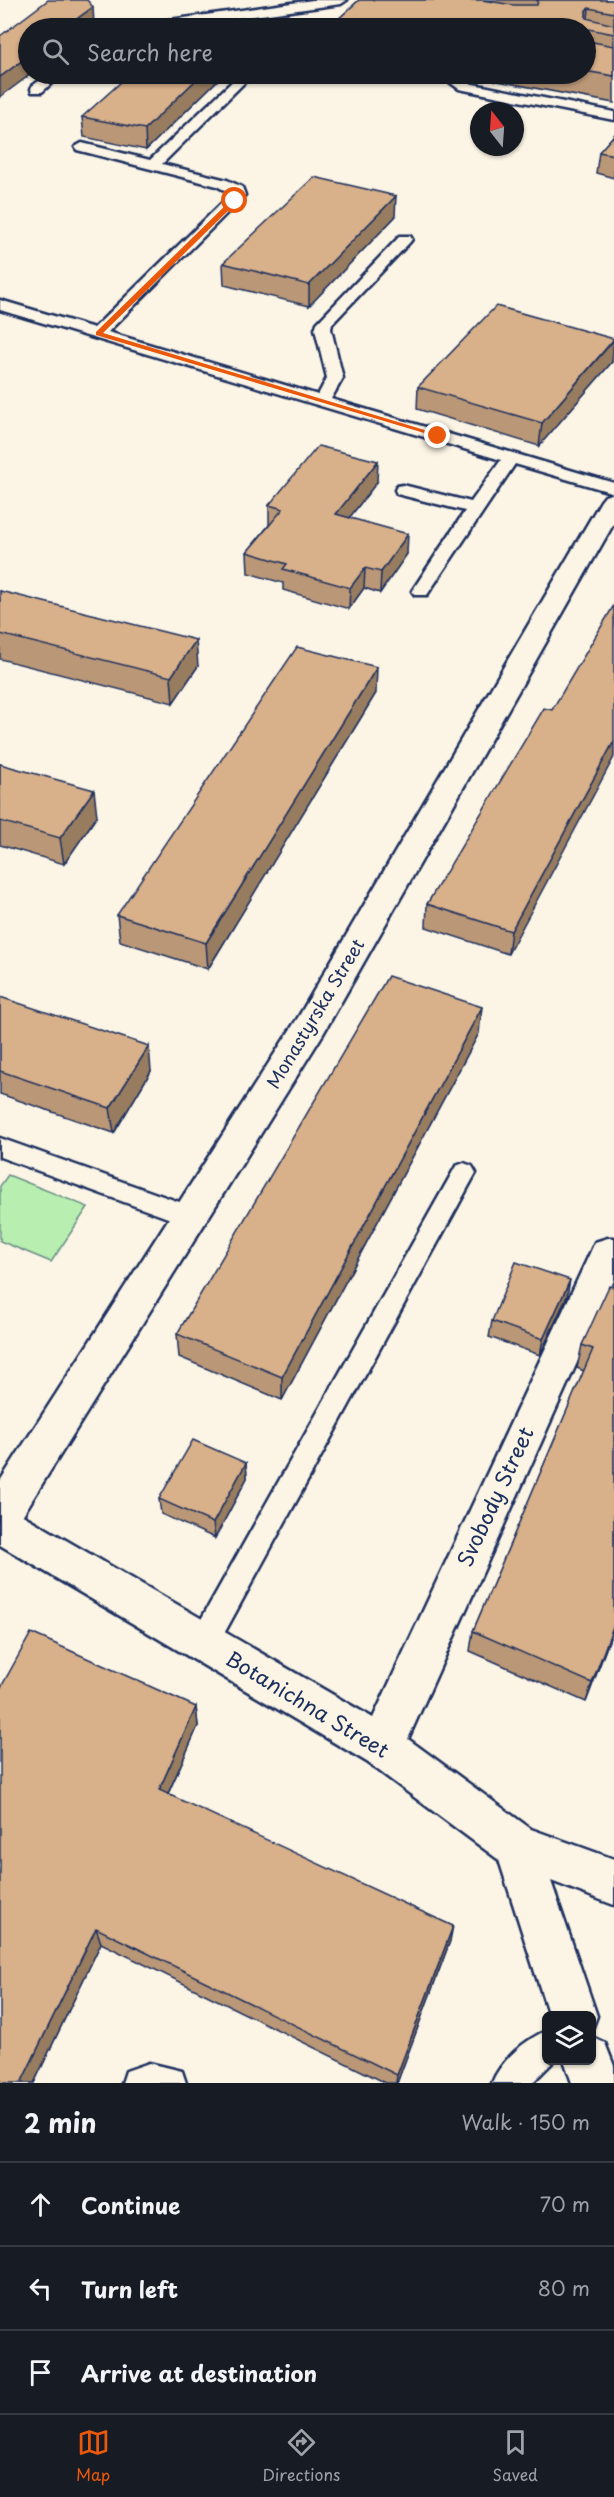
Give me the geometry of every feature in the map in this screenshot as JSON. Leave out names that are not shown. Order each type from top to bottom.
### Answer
[{"type":"main road","name":"Monastyrska Street","points":[[0,1516],[311,1025],[614,501]]},
{"type":"main road","name":"Svobody Street","points":[[381,1748],[608,1253],[614,1253]]},
{"type":"main road","name":"Botanichna Street","points":[[0,1523],[381,1748],[517,1846],[614,1882]]},
{"type":"main road","points":[[517,1846],[571,2011]]},
{"type":"main road","points":[[589,2065],[596,2083]]},
{"type":"lane","points":[[225,18],[278,7],[341,0]]},
{"type":"lane","points":[[36,89],[43,84]]},
{"type":"lane","points":[[153,165],[238,84]]},
{"type":"lane","points":[[460,84],[614,116]]},
{"type":"lane","points":[[82,147],[231,186],[237,190],[237,195],[98,333]]},
{"type":"lane","points":[[321,402],[335,378],[323,329],[325,323],[405,239]]},
{"type":"lane","points":[[0,305],[614,488]]},
{"type":"lane","points":[[421,591],[512,458]]},
{"type":"lane","points":[[403,490],[476,509]]},
{"type":"lane","points":[[0,1147],[190,1216]]},
{"type":"lane","points":[[204,1642],[464,1173]]},
{"type":"lane","points":[[508,2083],[542,2051]]},
{"type":"lane","points":[[138,2083],[149,2079],[170,2083]]},
{"type":"green space","points":[[8,1175],[88,1207],[51,1262],[0,1241],[0,1186]]},
{"type":"building","points":[[48,0],[87,0],[93,7],[78,18],[24,18]]},
{"type":"building","points":[[359,0],[482,0],[513,5],[537,5],[536,0],[614,0],[614,13],[589,8],[586,10],[586,18],[340,18]]},
{"type":"building","points":[[596,20],[614,25],[614,34],[596,30]]},
{"type":"building","points":[[18,22],[18,64],[0,77],[0,36]]},
{"type":"building","points":[[596,43],[614,46],[614,76],[596,73]]},
{"type":"building","points":[[119,84],[192,84],[145,129],[82,117]]},
{"type":"building","points":[[614,135],[614,155],[599,152]]},
{"type":"building","points":[[314,177],[396,196],[309,285],[223,263]]},
{"type":"building","points":[[496,306],[614,339],[542,423],[418,387]]},
{"type":"building","points":[[318,446],[378,461],[336,514],[408,534],[381,572],[365,568],[350,588],[283,569],[287,564],[247,552],[283,509],[269,505]]},
{"type":"building","points":[[0,591],[196,640],[171,677],[0,634]]},
{"type":"building","points":[[614,605],[614,741],[511,931],[427,904],[544,708],[552,710]]},
{"type":"building","points":[[297,647],[377,667],[206,943],[117,915]]},
{"type":"building","points":[[0,764],[94,790],[60,838],[0,821]]},
{"type":"building","points":[[388,976],[482,1007],[282,1377],[177,1334]]},
{"type":"building","points":[[0,997],[149,1046],[110,1108],[0,1071]]},
{"type":"building","points":[[516,1262],[570,1280],[543,1339],[492,1321]]},
{"type":"building","points":[[609,1286],[614,1287],[614,1624],[592,1683],[473,1631],[593,1349],[582,1345]]},
{"type":"building","points":[[193,1440],[246,1463],[213,1523],[159,1499]]},
{"type":"building","points":[[31,1633],[196,1707],[159,1790],[453,1926],[397,2075],[96,1928],[21,2083],[0,2083],[0,1689]]},
{"type":"route","points":[[235,201],[98,333],[438,436]]}]
